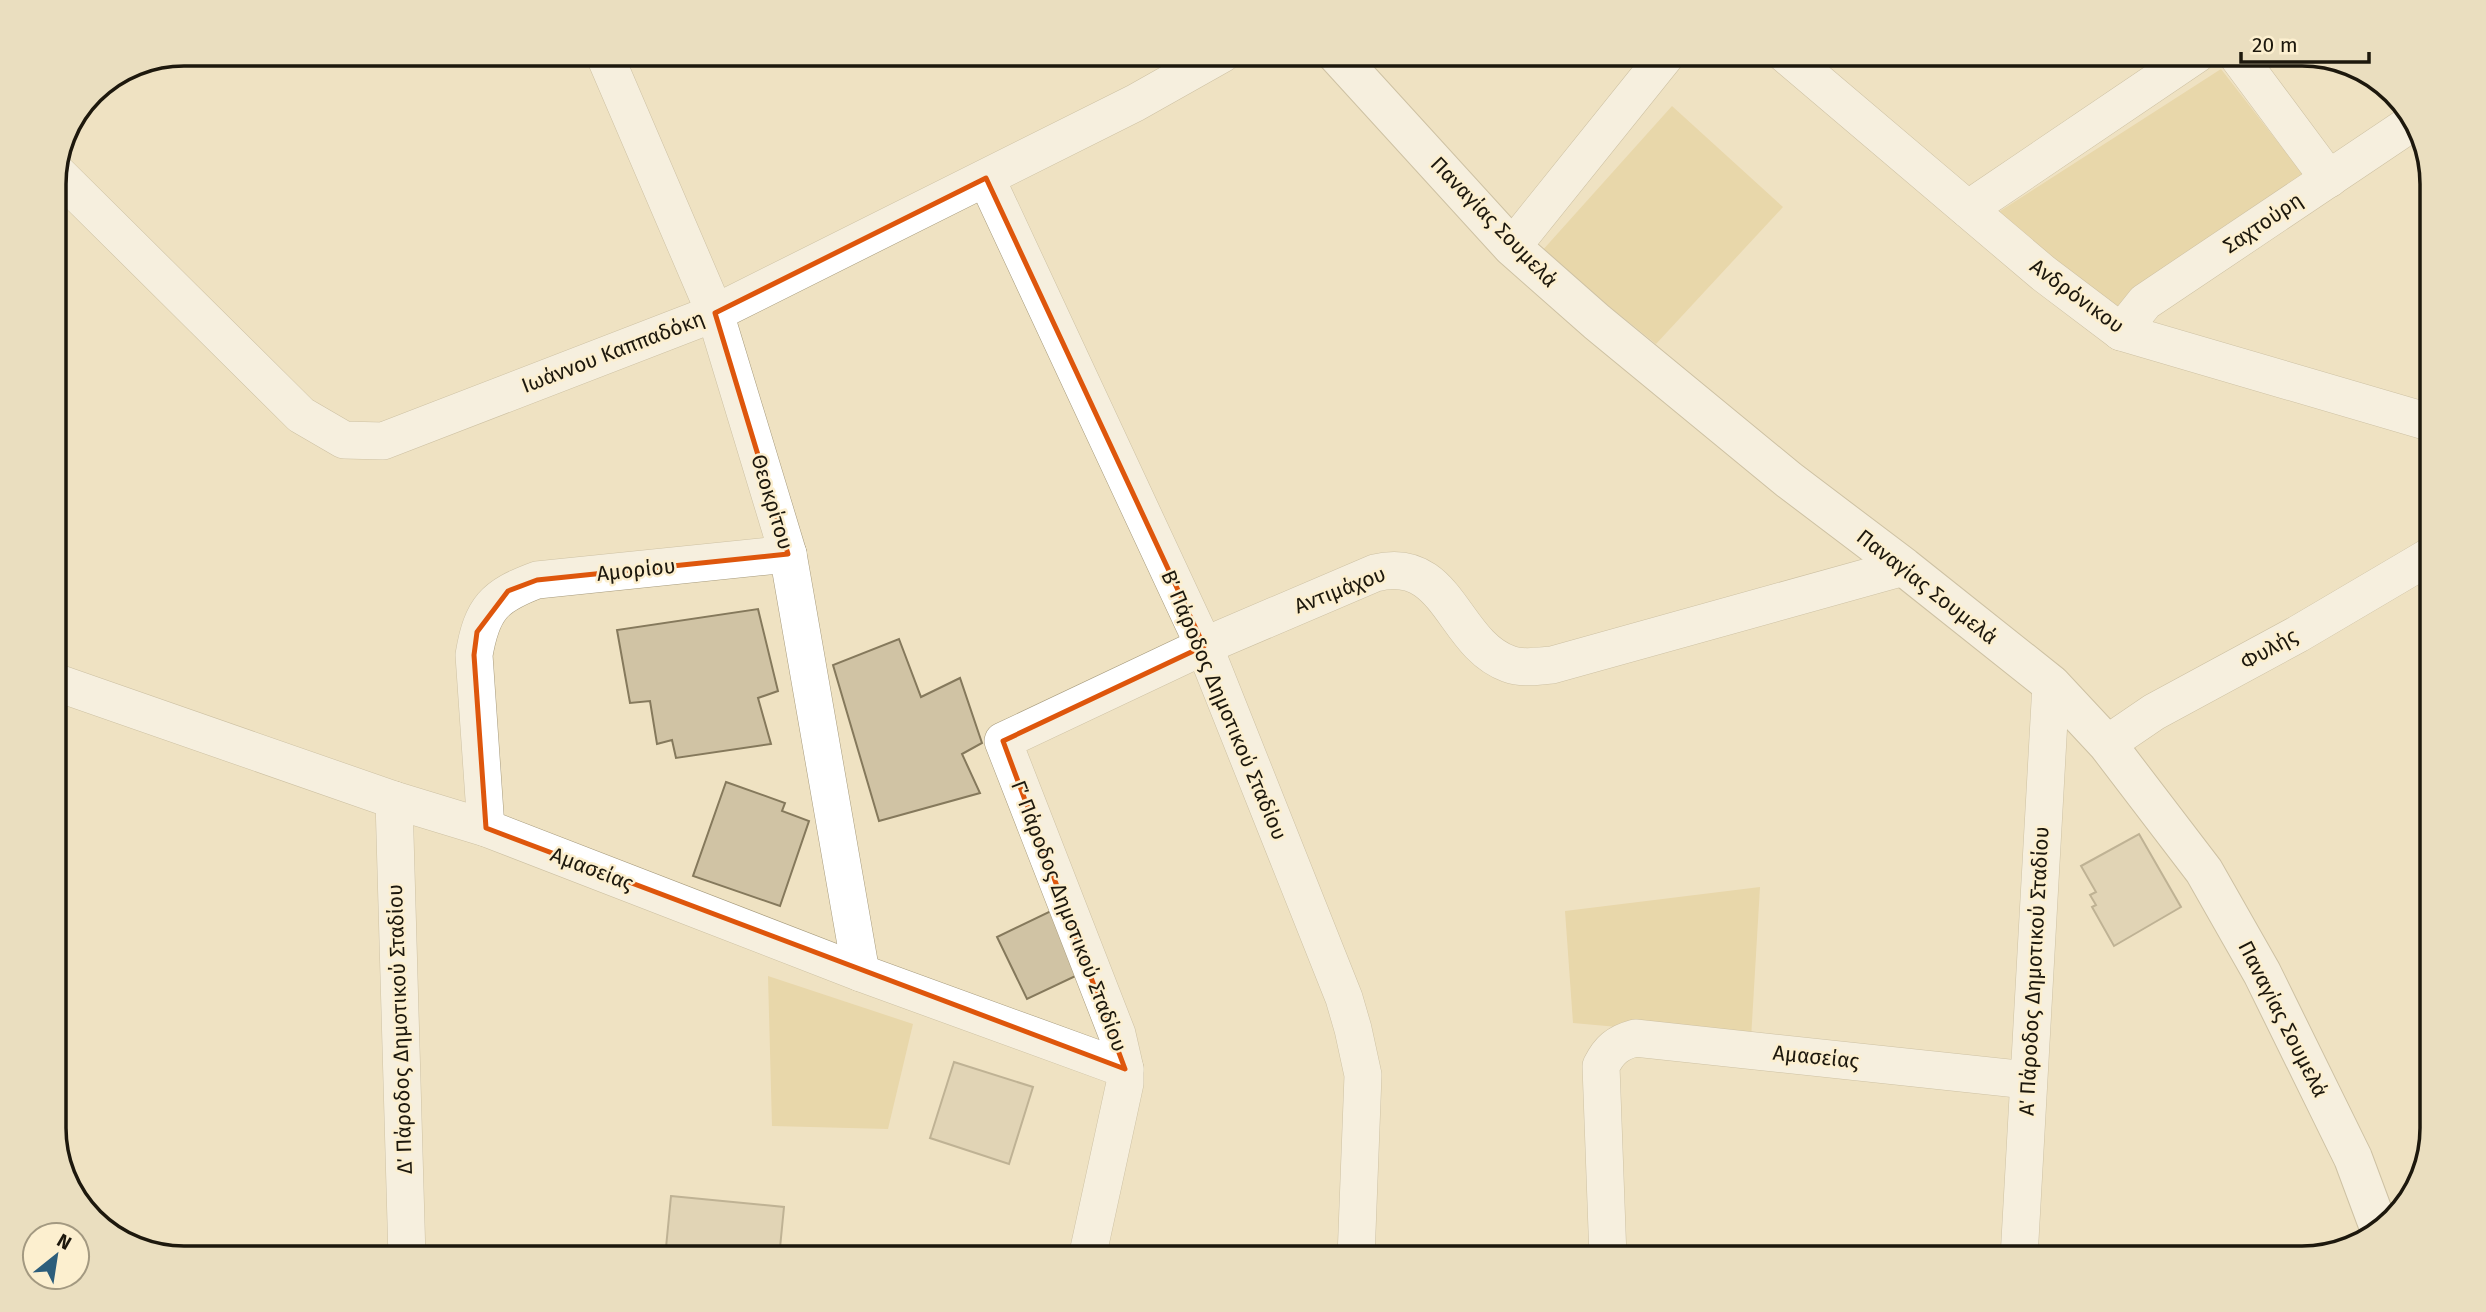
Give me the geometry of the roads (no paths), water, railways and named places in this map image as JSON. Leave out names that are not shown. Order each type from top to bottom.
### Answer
[{"type":"street","name":"Θεοκρίτου","points":[[610,66],[715,313],[788,554],[861,973]]},
{"type":"street","name":"Ιωάννου Καππαδόκη","points":[[67,184],[301,415],[344,440],[383,441],[715,313],[1135,103],[1201,66]]},
{"type":"street","name":"Παναγίας Σουμελά","points":[[1347,66],[1512,247],[1597,322],[1789,480],[1905,567],[2051,684],[2107,744],[2204,871],[2256,962],[2353,1158],[2376,1219]]},
{"type":"street","points":[[1512,247],[1657,66]]},
{"type":"street","name":"Ανδρόνικου","points":[[1799,66],[2043,273],[2121,332],[2419,419]]},
{"type":"street","points":[[1968,209],[2179,66]]},
{"type":"street","points":[[2245,66],[2329,178]]},
{"type":"street","name":"Σαχτούρη","points":[[2121,332],[2145,302],[2405,128]]},
{"type":"street","name":"Β΄ Πάροδος Δημοτικού Σταδίου","points":[[986,178],[1204,646],[1339,985],[1353,1029],[1363,1075],[1356,1246]]},
{"type":"street","name":"Αμορίου","points":[[486,828],[474,655],[478,632],[491,606],[508,591],[537,580],[788,554]]},
{"type":"street","name":"Φυλής","points":[[2107,744],[2154,712],[2298,634],[2419,562]]},
{"type":"street","name":"Αντιμάχου","points":[[1003,741],[1204,646],[1392,568],[1408,571],[1438,589],[1477,643],[1493,655],[1510,664],[1531,667],[1552,665],[1905,567]]},
{"type":"street","name":"Α΄ Πάροδος Δημοτικού Σταδίου","points":[[2020,1246],[2051,684]]},
{"type":"street","name":"Αμασείας","points":[[67,686],[394,800],[486,828],[861,973],[1125,1069]]},
{"type":"street","name":"Γ΄ Πάροδος Δημοτικού Σταδίου","points":[[1003,741],[1117,1034],[1125,1069],[1125,1083],[1090,1246]]},
{"type":"street","name":"Δ΄ Πάροδος Δημοτικού Σταδίου","points":[[394,800],[407,1246]]},
{"type":"street","name":"Αμασείας","points":[[1607,1246],[1600,1082],[1601,1066],[1609,1051],[1620,1042],[1635,1038],[2027,1080]]}]
